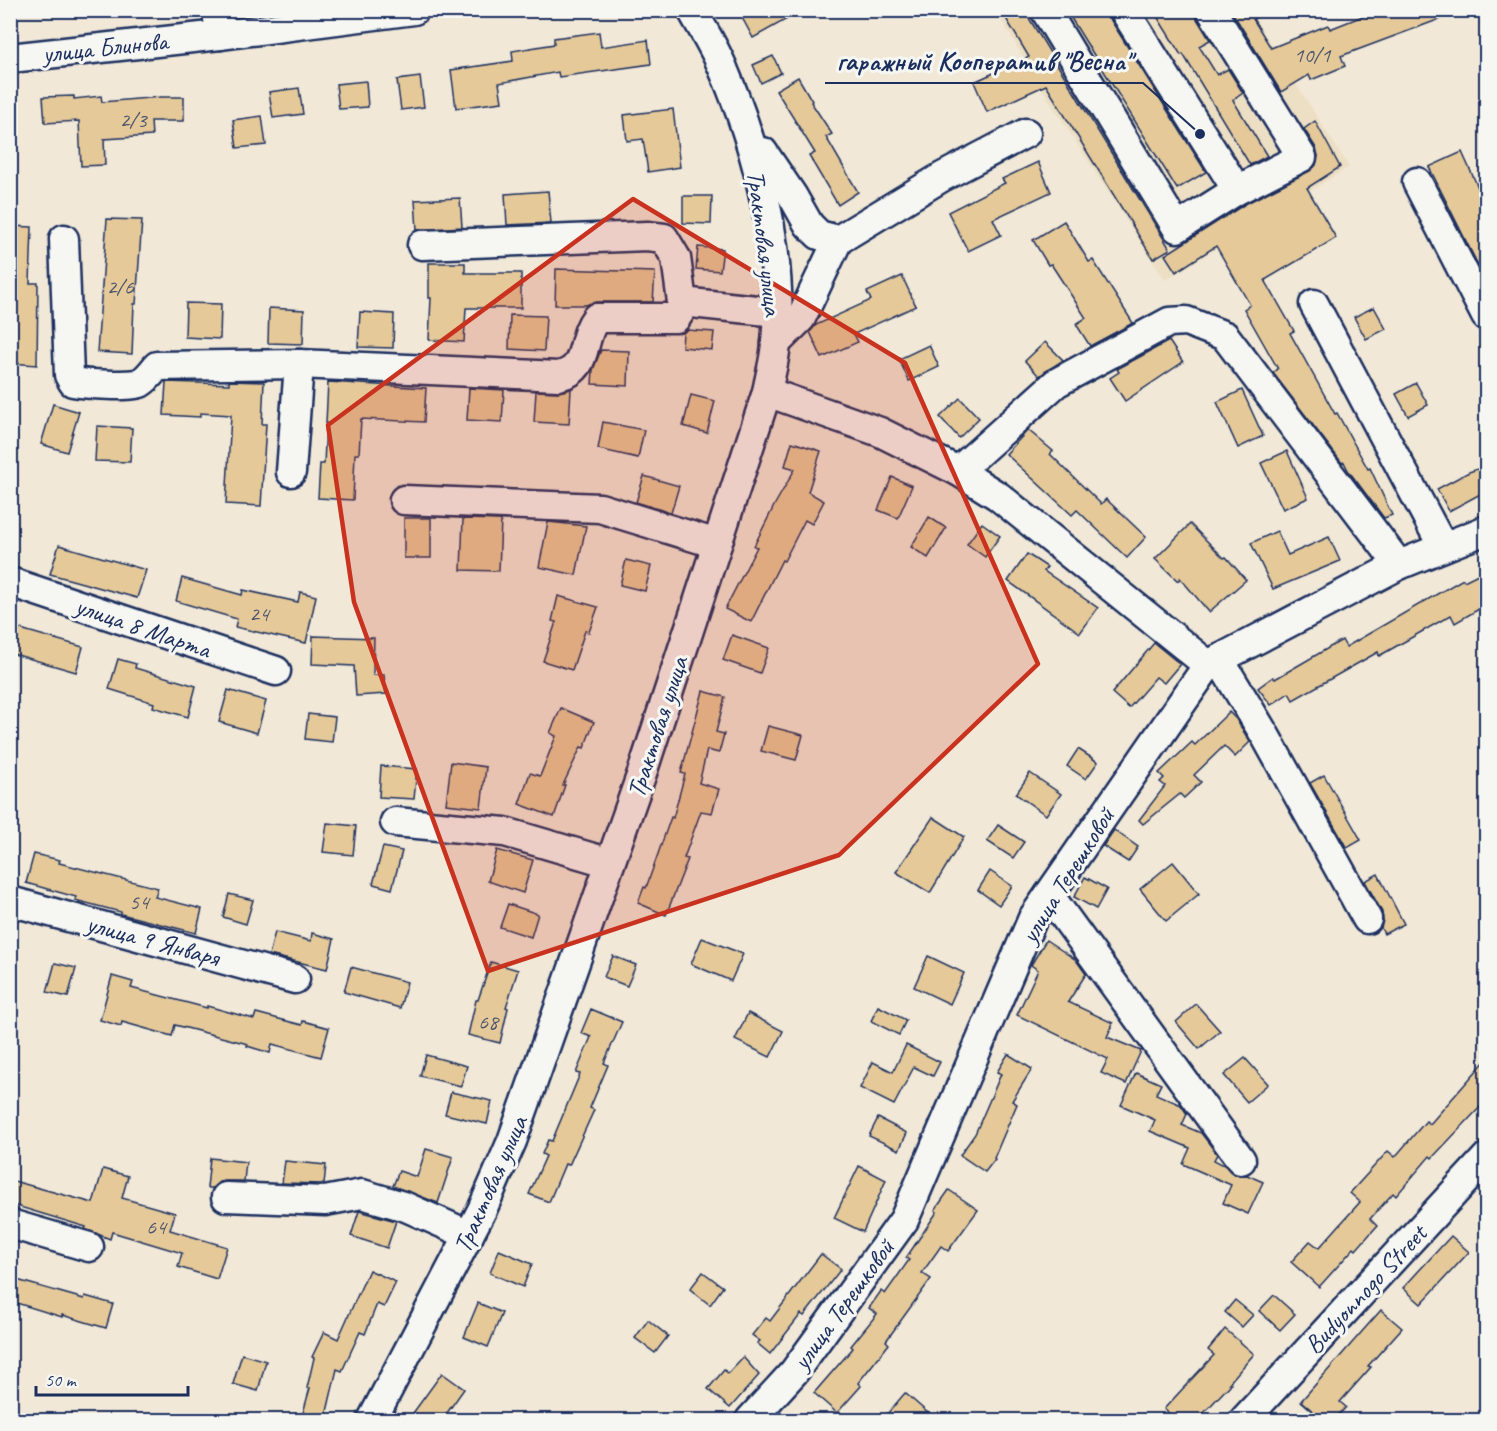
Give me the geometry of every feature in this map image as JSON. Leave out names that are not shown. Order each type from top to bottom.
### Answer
[{"type":"street","name":"улица Блинова","points":[[10,58],[218,23],[414,10]]},
{"type":"street","name":"Трактовая улица","points":[[372,1420],[469,1235],[512,1141],[610,863],[767,392],[776,343],[776,312],[775,276],[767,213],[754,152],[724,70],[692,10]]},
{"type":"street","points":[[1045,10],[1177,228],[1237,190],[1302,157],[1211,10]]},
{"type":"street","points":[[1124,10],[1237,190]]},
{"type":"street","points":[[776,343],[801,318],[838,240],[942,177],[1026,133]]},
{"type":"street","points":[[754,152],[763,152],[809,225],[819,235],[838,240]]},
{"type":"street","points":[[1417,182],[1486,316]]},
{"type":"street","points":[[64,239],[69,375],[73,382],[82,384],[138,384],[157,366],[299,364],[558,376],[571,374],[579,365],[590,326],[596,318],[676,318],[680,312],[676,258],[664,238],[635,237],[422,245]]},
{"type":"street","points":[[681,302],[776,312]]},
{"type":"street","points":[[1314,304],[1443,547]]},
{"type":"street","points":[[958,471],[1056,383],[1169,322],[1186,321],[1225,336],[1399,565]]},
{"type":"street","points":[[291,472],[299,364]]},
{"type":"street","points":[[767,392],[880,432],[958,471],[998,496],[1213,662],[1266,737],[1367,919]]},
{"type":"street","points":[[404,500],[600,508],[717,544]]},
{"type":"street","name":"улица Терешковой","points":[[750,1420],[794,1372],[904,1220],[1033,918],[1213,662],[1399,565],[1486,530]]},
{"type":"street","name":"улица 8 Марта","points":[[10,582],[276,671]]},
{"type":"street","points":[[395,822],[505,832],[610,863]]},
{"type":"street","points":[[1049,895],[1241,1160]]},
{"type":"street","name":"улица 9 Января","points":[[10,900],[295,979]]},
{"type":"street","name":"Budyonnogo Street","points":[[1244,1420],[1486,1158]]},
{"type":"street","points":[[226,1197],[325,1202],[362,1194],[406,1208],[469,1235]]},
{"type":"street","points":[[10,1224],[89,1247]]},
{"type":"highlighted area","points":[[633,199],[905,363],[1038,664],[839,855],[488,971],[354,602],[328,425]]},
{"type":"shaded area","points":[[996,11],[1250,11],[1349,167],[1165,280],[1050,102]]},
{"type":"building","points":[[738,10],[803,10],[753,38]]},
{"type":"building","points":[[1001,10],[1024,10],[1170,249],[1153,259],[1046,85],[987,112],[974,82],[1029,57]]},
{"type":"building","points":[[1066,10],[1107,10],[1110,19],[1206,172],[1177,189]]},
{"type":"building","points":[[1153,10],[1195,10],[1197,19],[1210,40],[1199,46],[1217,75],[1228,69],[1243,93],[1233,100],[1267,156],[1250,165],[1183,54],[1181,55]]},
{"type":"building","points":[[1231,10],[1269,10],[1253,19],[1271,48],[1328,25],[1330,29],[1378,10],[1459,10],[1459,12],[1341,56],[1345,66],[1311,80],[1309,75],[1281,92]]},
{"type":"building","points":[[599,32],[601,47],[648,40],[651,64],[559,77],[558,72],[499,83],[502,102],[456,108],[451,70],[513,61],[512,51],[554,44],[554,38]]},
{"type":"building","points":[[773,56],[781,73],[761,83],[753,65]]},
{"type":"building","points":[[420,77],[424,107],[401,110],[397,80]]},
{"type":"building","points":[[798,77],[832,134],[826,137],[858,192],[838,205],[809,156],[815,153],[776,90]]},
{"type":"building","points":[[366,81],[368,107],[339,109],[336,84]]},
{"type":"building","points":[[299,88],[303,114],[273,118],[269,92]]},
{"type":"building","points":[[74,96],[74,99],[101,96],[102,102],[184,97],[184,121],[151,121],[152,136],[104,139],[105,165],[81,166],[79,121],[45,123],[43,97]]},
{"type":"building","points":[[673,109],[680,167],[648,172],[643,139],[627,141],[624,115]]},
{"type":"building","points":[[262,116],[266,145],[237,148],[233,120]]},
{"type":"building","points":[[1315,121],[1340,167],[1307,188],[1336,238],[1265,280],[1294,331],[1290,333],[1335,414],[1337,413],[1368,469],[1370,468],[1392,515],[1384,518],[1344,462],[1342,463],[1273,373],[1278,369],[1244,309],[1250,305],[1216,246],[1176,272],[1165,255],[1245,204],[1310,171],[1316,165],[1318,156],[1316,148],[1304,129]]},
{"type":"building","points":[[1462,152],[1486,205],[1486,281],[1429,167]]},
{"type":"building","points":[[1038,162],[1051,192],[993,219],[1001,235],[968,251],[948,212],[1005,183],[1002,179]]},
{"type":"building","points":[[548,191],[551,223],[507,225],[505,194]]},
{"type":"building","points":[[683,196],[712,196],[711,224],[683,223]]},
{"type":"building","points":[[460,198],[462,227],[417,230],[415,200]]},
{"type":"building","points":[[107,219],[142,220],[132,354],[97,352]]},
{"type":"building","points":[[1064,221],[1089,262],[1093,260],[1133,323],[1090,346],[1076,324],[1086,318],[1033,240]]},
{"type":"building","points":[[10,226],[32,227],[30,283],[38,283],[37,365],[10,363]]},
{"type":"building","points":[[698,247],[723,249],[720,271],[696,269]]},
{"type":"building","points":[[429,263],[465,263],[465,273],[521,273],[521,308],[466,308],[464,342],[429,340],[431,298],[429,298]]},
{"type":"building","points":[[556,269],[655,272],[653,302],[555,305]]},
{"type":"building","points":[[902,276],[916,306],[854,334],[858,342],[822,358],[810,332],[816,325],[871,300],[867,292]]},
{"type":"building","points":[[186,303],[221,304],[220,339],[185,337]]},
{"type":"building","points":[[1374,307],[1386,329],[1366,339],[1354,317]]},
{"type":"building","points":[[269,308],[304,310],[303,344],[268,343]]},
{"type":"building","points":[[360,312],[394,314],[393,348],[358,347]]},
{"type":"building","points":[[510,315],[546,316],[544,351],[509,349]]},
{"type":"building","points":[[687,330],[714,332],[712,350],[682,347],[683,333]]},
{"type":"building","points":[[1169,341],[1183,362],[1125,401],[1110,378],[1119,372],[1117,369]]},
{"type":"building","points":[[1045,342],[1063,360],[1039,376],[1025,361]]},
{"type":"building","points":[[929,345],[939,367],[909,381],[899,359]]},
{"type":"building","points":[[601,350],[629,351],[628,386],[592,384],[593,370]]},
{"type":"building","points":[[229,381],[264,382],[262,424],[266,424],[261,506],[226,504],[231,415],[200,413],[200,417],[164,415],[166,382],[229,384]]},
{"type":"building","points":[[328,382],[426,388],[424,422],[361,419],[359,454],[355,454],[353,500],[318,498],[320,464],[324,464]]},
{"type":"building","points":[[1416,383],[1428,405],[1408,416],[1396,394]]},
{"type":"building","points":[[469,388],[504,390],[502,422],[467,420]]},
{"type":"building","points":[[571,389],[569,424],[534,422],[536,391],[558,392]]},
{"type":"building","points":[[1242,390],[1263,436],[1238,448],[1217,402]]},
{"type":"building","points":[[691,395],[715,401],[707,433],[683,426]]},
{"type":"building","points":[[960,398],[979,418],[959,438],[940,417]]},
{"type":"building","points":[[53,404],[79,412],[67,452],[41,444]]},
{"type":"building","points":[[603,422],[644,430],[638,458],[598,449]]},
{"type":"building","points":[[97,426],[132,428],[130,462],[95,461]]},
{"type":"building","points":[[1028,430],[1053,451],[1050,454],[1101,504],[1106,499],[1146,537],[1127,558],[1077,510],[1072,515],[1006,454]]},
{"type":"building","points":[[792,442],[821,451],[808,492],[824,501],[812,524],[805,520],[751,622],[725,609],[757,547],[754,546],[775,504],[795,469],[785,466]]},
{"type":"building","points":[[1287,451],[1308,498],[1283,509],[1261,463]]},
{"type":"building","points":[[1486,466],[1486,491],[1449,511],[1437,489]]},
{"type":"building","points":[[644,476],[679,486],[671,513],[636,502]]},
{"type":"building","points":[[892,477],[912,486],[898,518],[878,510]]},
{"type":"building","points":[[929,517],[946,528],[928,558],[911,547]]},
{"type":"building","points":[[404,518],[431,518],[431,558],[404,558]]},
{"type":"building","points":[[463,519],[501,520],[499,571],[461,570]]},
{"type":"building","points":[[548,522],[586,526],[576,575],[539,567]]},
{"type":"building","points":[[982,523],[1000,536],[985,557],[967,544]]},
{"type":"building","points":[[1190,524],[1224,558],[1226,557],[1246,580],[1209,612],[1180,578],[1178,581],[1155,559]]},
{"type":"building","points":[[1277,531],[1288,555],[1329,537],[1340,561],[1273,589],[1251,543]]},
{"type":"building","points":[[59,545],[146,570],[137,598],[50,574]]},
{"type":"building","points":[[1027,554],[1047,567],[1044,571],[1098,608],[1080,633],[1008,581]]},
{"type":"building","points":[[626,560],[651,566],[645,591],[620,585]]},
{"type":"building","points":[[1486,570],[1486,605],[1455,623],[1451,615],[1379,656],[1378,652],[1293,700],[1289,693],[1271,705],[1258,688],[1273,677],[1275,679],[1342,640],[1346,647],[1463,579],[1464,581]]},
{"type":"building","points":[[182,578],[242,595],[243,590],[298,602],[300,592],[316,596],[306,643],[235,627],[237,619],[176,601]]},
{"type":"building","points":[[558,596],[598,607],[589,632],[585,631],[572,670],[543,661],[556,622],[552,621]]},
{"type":"building","points":[[10,626],[83,647],[76,672],[10,653]]},
{"type":"building","points":[[732,635],[769,648],[760,673],[723,660]]},
{"type":"building","points":[[313,636],[374,638],[373,675],[384,675],[386,694],[356,696],[354,666],[312,664]]},
{"type":"building","points":[[1154,643],[1180,664],[1164,683],[1156,677],[1129,708],[1112,693]]},
{"type":"building","points":[[118,659],[136,664],[135,668],[196,686],[188,717],[153,707],[154,703],[109,689]]},
{"type":"building","points":[[228,690],[266,701],[257,733],[219,722]]},
{"type":"building","points":[[703,691],[725,697],[716,732],[724,734],[719,753],[707,750],[699,783],[719,789],[712,813],[701,811],[684,858],[688,859],[666,915],[638,903],[644,887],[646,888],[671,817],[673,818],[685,774],[681,773]]},
{"type":"building","points":[[561,708],[594,722],[584,748],[581,747],[563,785],[565,785],[554,817],[519,804],[530,773],[540,776],[556,736],[550,733]]},
{"type":"building","points":[[1229,712],[1250,742],[1235,757],[1224,746],[1194,775],[1201,782],[1184,798],[1180,794],[1143,824],[1139,820],[1165,786],[1160,782],[1164,778],[1159,773],[1192,742],[1195,745]]},
{"type":"building","points":[[308,714],[335,717],[332,742],[305,739]]},
{"type":"building","points":[[768,726],[803,735],[796,760],[761,751]]},
{"type":"building","points":[[1078,749],[1098,762],[1086,779],[1067,766]]},
{"type":"building","points":[[451,762],[486,767],[481,808],[446,804]]},
{"type":"building","points":[[381,766],[417,769],[414,799],[379,797]]},
{"type":"building","points":[[1030,773],[1061,794],[1046,815],[1016,794]]},
{"type":"building","points":[[1324,775],[1361,840],[1347,848],[1310,783]]},
{"type":"building","points":[[933,817],[964,837],[930,893],[896,872]]},
{"type":"building","points":[[327,823],[356,826],[353,855],[323,852]]},
{"type":"building","points":[[998,825],[1024,842],[1013,858],[987,841]]},
{"type":"building","points":[[1114,830],[1138,847],[1128,862],[1103,846]]},
{"type":"building","points":[[383,847],[402,851],[392,889],[373,884]]},
{"type":"building","points":[[497,850],[533,860],[523,893],[488,881]]},
{"type":"building","points":[[34,854],[60,860],[59,863],[158,888],[155,897],[202,909],[196,933],[121,914],[121,912],[75,900],[76,897],[26,883]]},
{"type":"building","points":[[1173,862],[1199,894],[1166,921],[1140,889]]},
{"type":"building","points":[[990,871],[1012,886],[999,905],[978,890]]},
{"type":"building","points":[[1378,874],[1404,924],[1384,934],[1381,928],[1382,912],[1365,881]]},
{"type":"building","points":[[1085,877],[1107,889],[1096,909],[1074,897]]},
{"type":"building","points":[[229,894],[253,900],[246,924],[223,917]]},
{"type":"building","points":[[508,904],[538,914],[531,937],[500,927]]},
{"type":"building","points":[[275,932],[311,941],[312,933],[334,939],[327,969],[269,955]]},
{"type":"building","points":[[702,938],[743,954],[731,981],[691,964]]},
{"type":"building","points":[[1046,940],[1076,960],[1086,974],[1068,1002],[1113,1023],[1107,1037],[1141,1051],[1126,1084],[1101,1073],[1108,1059],[1017,1015],[1038,970],[1031,965]]},
{"type":"building","points":[[613,956],[636,965],[627,986],[604,977]]},
{"type":"building","points":[[928,956],[964,973],[950,1004],[914,987]]},
{"type":"building","points":[[491,962],[518,970],[506,1007],[508,1008],[500,1043],[468,1035],[476,1000],[478,1000]]},
{"type":"building","points":[[55,963],[76,968],[68,997],[47,992]]},
{"type":"building","points":[[351,967],[407,982],[400,1008],[344,992]]},
{"type":"building","points":[[112,976],[133,982],[131,988],[207,1008],[207,1006],[254,1019],[256,1013],[302,1025],[303,1021],[329,1028],[321,1057],[272,1044],[270,1053],[247,1046],[248,1044],[175,1025],[172,1036],[122,1022],[121,1026],[100,1020]]},
{"type":"building","points":[[1196,1004],[1220,1031],[1199,1049],[1176,1022]]},
{"type":"building","points":[[878,1006],[906,1020],[899,1035],[871,1021]]},
{"type":"building","points":[[591,1009],[622,1022],[604,1063],[608,1065],[590,1108],[594,1110],[569,1165],[565,1164],[549,1202],[529,1194],[546,1156],[542,1154],[548,1140],[552,1141],[580,1074],[576,1073],[591,1037],[581,1033]]},
{"type":"building","points":[[748,1013],[783,1031],[770,1057],[735,1040]]},
{"type":"building","points":[[906,1045],[940,1062],[933,1076],[914,1067],[894,1105],[860,1088],[873,1062],[893,1072]]},
{"type":"building","points":[[1008,1054],[1032,1069],[1012,1101],[1017,1104],[995,1159],[985,1172],[960,1155],[975,1134],[1001,1074],[997,1072]]},
{"type":"building","points":[[426,1055],[467,1066],[461,1086],[420,1076]]},
{"type":"building","points":[[1245,1058],[1268,1084],[1247,1102],[1224,1075]]},
{"type":"building","points":[[1486,1060],[1486,1101],[1432,1158],[1430,1156],[1396,1196],[1393,1193],[1370,1219],[1377,1226],[1319,1287],[1291,1262],[1310,1241],[1319,1248],[1360,1202],[1350,1193],[1388,1151],[1395,1157],[1426,1121],[1430,1124]]},
{"type":"building","points":[[1136,1073],[1161,1084],[1156,1094],[1181,1105],[1187,1114],[1182,1125],[1201,1133],[1217,1154],[1214,1160],[1235,1175],[1247,1175],[1263,1182],[1248,1214],[1223,1203],[1231,1185],[1183,1164],[1190,1148],[1150,1131],[1155,1120],[1121,1105]]},
{"type":"building","points":[[451,1092],[492,1101],[487,1124],[445,1114]]},
{"type":"building","points":[[878,1118],[907,1133],[899,1150],[869,1136]]},
{"type":"building","points":[[426,1149],[453,1157],[438,1203],[393,1186],[399,1171],[417,1177]]},
{"type":"building","points":[[210,1158],[246,1162],[244,1181],[219,1182],[212,1188],[207,1188]]},
{"type":"building","points":[[285,1161],[326,1165],[324,1184],[282,1183]]},
{"type":"building","points":[[859,1166],[886,1180],[863,1232],[834,1218]]},
{"type":"building","points":[[103,1169],[128,1176],[122,1198],[175,1213],[170,1230],[227,1247],[217,1279],[178,1267],[182,1253],[112,1232],[110,1239],[85,1229],[86,1227],[10,1204],[10,1180],[93,1203]]},
{"type":"building","points":[[949,1190],[978,1210],[948,1251],[941,1246],[922,1273],[931,1279],[886,1341],[889,1344],[858,1383],[861,1386],[837,1413],[814,1393],[853,1348],[851,1346],[877,1314],[869,1308],[881,1291],[885,1294],[909,1260],[906,1258]]},
{"type":"building","points":[[359,1211],[396,1221],[387,1248],[351,1236]]},
{"type":"building","points":[[1451,1236],[1469,1252],[1421,1304],[1403,1288]]},
{"type":"building","points":[[499,1250],[532,1264],[523,1287],[490,1273]]},
{"type":"building","points":[[821,1254],[841,1269],[804,1316],[801,1314],[770,1354],[757,1343],[760,1341],[752,1335],[766,1318],[770,1321]]},
{"type":"building","points":[[369,1270],[396,1282],[384,1307],[377,1304],[365,1334],[360,1332],[342,1371],[337,1369],[325,1420],[301,1420],[310,1388],[307,1388],[314,1358],[312,1357],[324,1332],[338,1339]]},
{"type":"building","points":[[703,1272],[723,1287],[710,1305],[690,1289]]},
{"type":"building","points":[[10,1278],[84,1299],[85,1296],[113,1304],[106,1328],[10,1301]]},
{"type":"building","points":[[1274,1295],[1295,1314],[1280,1330],[1259,1311]]},
{"type":"building","points":[[1235,1300],[1253,1315],[1242,1327],[1225,1312]]},
{"type":"building","points":[[478,1303],[502,1313],[488,1347],[464,1337]]},
{"type":"building","points":[[1381,1310],[1402,1328],[1340,1402],[1346,1407],[1334,1420],[1323,1420],[1301,1401]]},
{"type":"building","points":[[648,1320],[668,1336],[655,1353],[635,1338]]},
{"type":"building","points":[[1225,1329],[1254,1354],[1229,1383],[1231,1384],[1197,1420],[1177,1420],[1164,1409],[1214,1355],[1208,1350]]},
{"type":"building","points":[[242,1354],[266,1361],[258,1391],[233,1384]]},
{"type":"building","points":[[743,1357],[759,1375],[730,1408],[708,1389],[724,1370],[728,1373]]},
{"type":"building","points":[[442,1373],[464,1389],[442,1420],[408,1420]]},
{"type":"building","points":[[905,1393],[936,1420],[882,1420]]},
{"type":"place","name":"гаражный Кооператив \"Весна\"","points":[[1200,134]]}]
